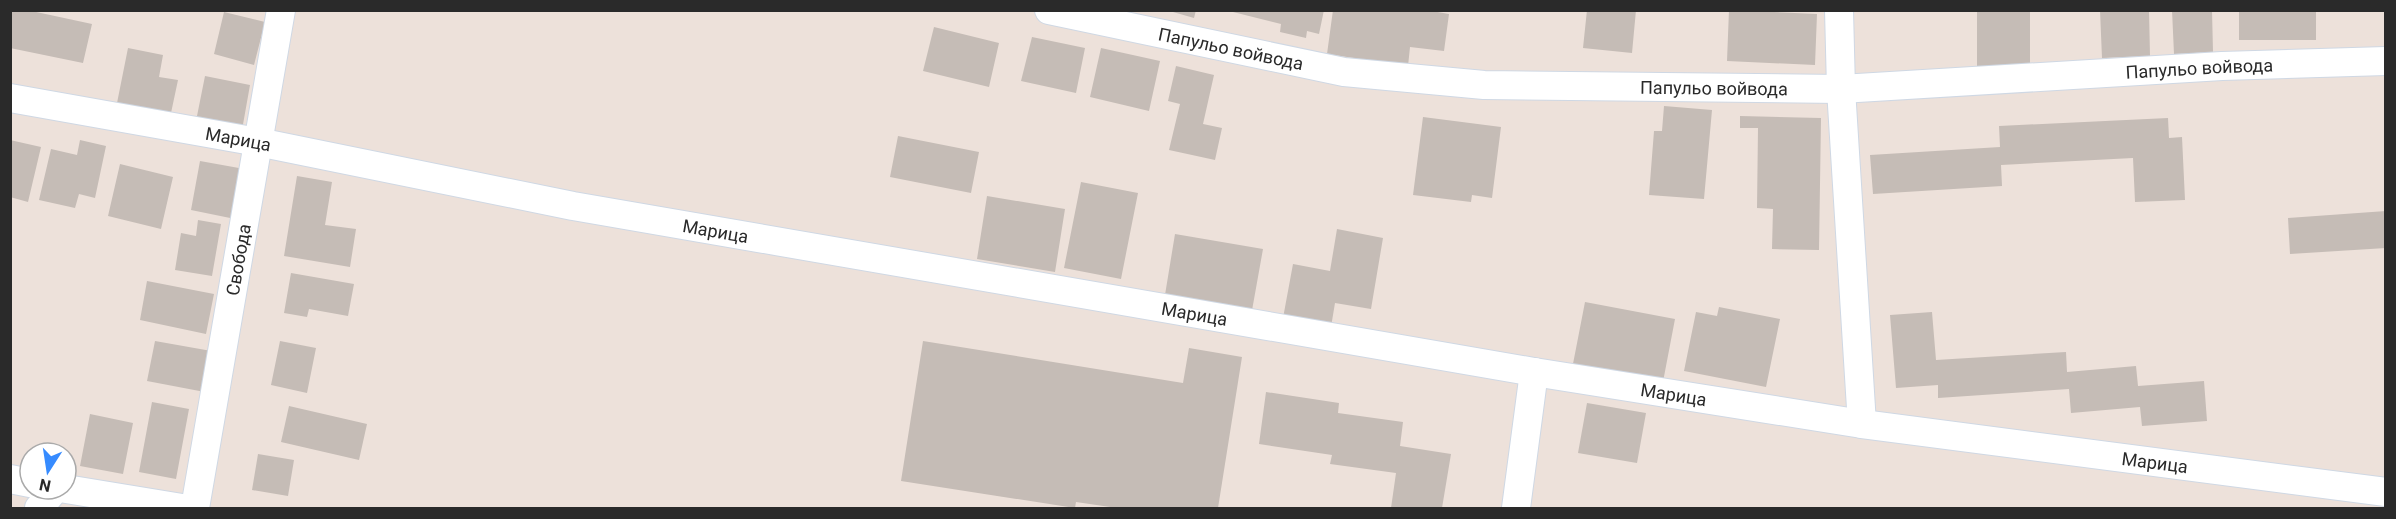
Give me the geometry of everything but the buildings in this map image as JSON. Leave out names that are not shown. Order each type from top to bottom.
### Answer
[{"type":"street","name":"Свобода","points":[[195,508],[281,10]]},
{"type":"street","name":"Папульо войвода","points":[[1049,10],[1356,73],[1484,85],[1841,89],[2222,66],[2385,61]]},
{"type":"street","points":[[1839,10],[1841,89],[1862,424]]},
{"type":"street","name":"Марица","points":[[10,98],[258,142],[584,208],[1534,372],[2327,497],[2385,492]]},
{"type":"street","points":[[1516,508],[1534,372]]},
{"type":"street","points":[[78,491],[182,508]]}]
